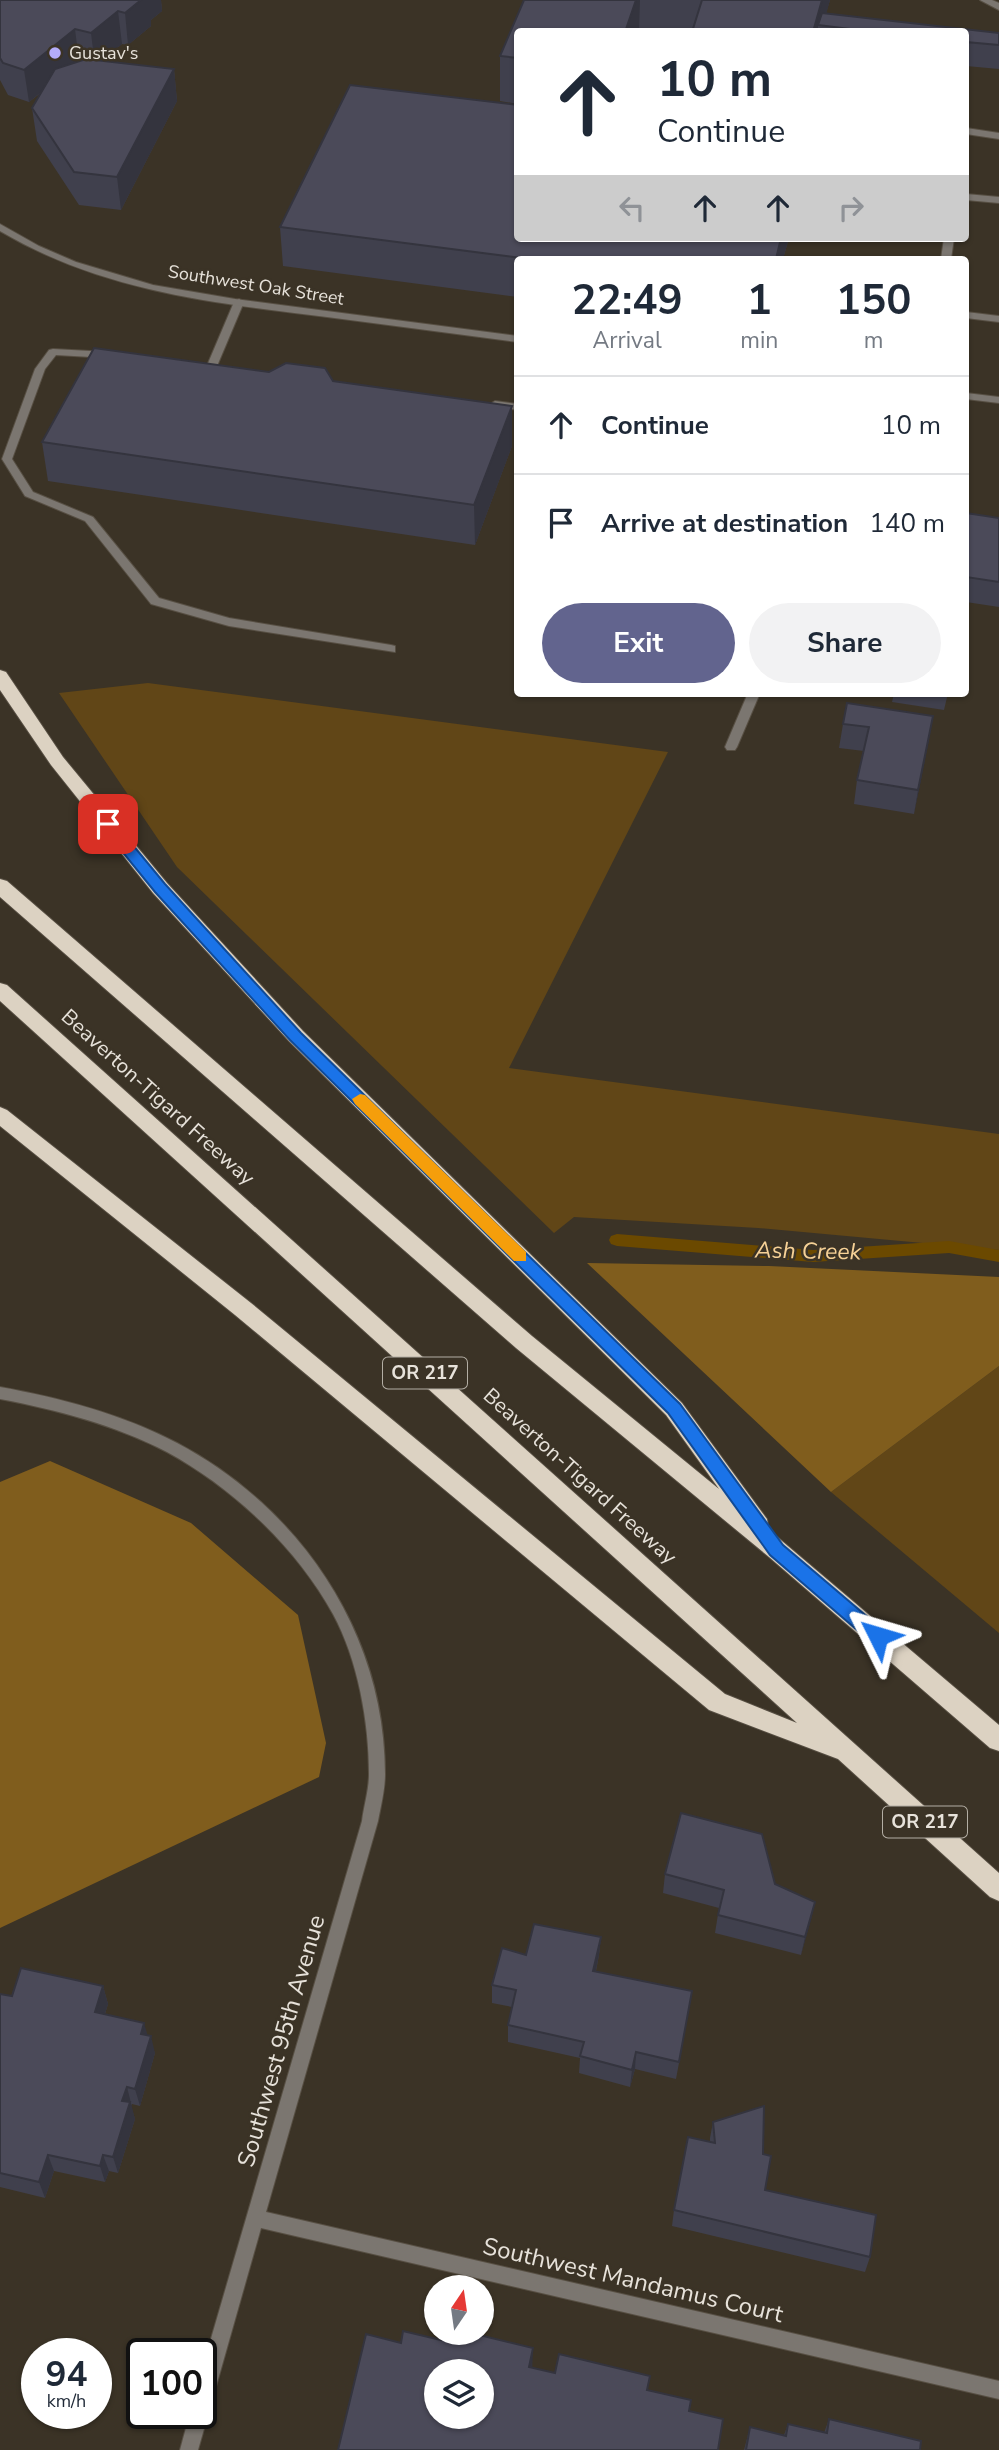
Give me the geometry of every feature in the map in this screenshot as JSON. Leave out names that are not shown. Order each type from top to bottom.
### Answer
[{"type":"highway","points":[[0,677],[57,761],[160,888],[296,1037],[674,1409],[777,1550]]},
{"type":"highway","points":[[0,886],[524,1342],[777,1550],[999,1740]]},
{"type":"highway","name":"Beaverton-Tigard Freeway","points":[[0,990],[999,1889]]},
{"type":"highway","points":[[0,1115],[243,1309],[717,1702],[851,1755]]},
{"type":"street","points":[[985,0],[999,7]]},
{"type":"street","points":[[969,131],[999,136]]},
{"type":"street","points":[[969,197],[999,200]]},
{"type":"street","name":"Southwest Oak Street","points":[[0,227],[40,249],[117,278],[239,302],[514,338]]},
{"type":"street","points":[[211,368],[239,302]]},
{"type":"street","points":[[969,315],[999,319]]},
{"type":"street","points":[[116,356],[75,351],[53,352],[40,369],[7,459],[29,494],[89,519],[155,601],[229,622],[391,649]]},
{"type":"street","points":[[197,366],[238,372]]},
{"type":"street","points":[[969,396],[999,400]]},
{"type":"street","points":[[478,402],[514,406]]},
{"type":"street","points":[[731,747],[752,697]]},
{"type":"street","name":"Southwest 95th Avenue","points":[[0,1393],[41,1400],[117,1424],[173,1448],[220,1480],[265,1516],[305,1563],[339,1610],[366,1686],[374,1728],[377,1776],[370,1821],[217,2350]]},
{"type":"street","name":"Southwest Mandamus Court","points":[[255,2218],[999,2390]]},
{"type":"street","points":[[189,2450],[195,2429]]},
{"type":"shaded area","points":[[148,683],[668,752],[509,1068],[999,1134],[999,1250],[758,1228],[574,1217],[554,1233],[177,867],[59,693]]},
{"type":"shaded area","points":[[587,1263],[769,1266],[999,1277],[999,1366],[831,1492]]},
{"type":"shaded area","points":[[999,1366],[999,1633],[831,1492]]},
{"type":"shaded area","points":[[50,1461],[191,1523],[298,1615],[326,1743],[319,1777],[0,1928],[0,1482]]},
{"type":"building","points":[[0,0],[141,0],[125,13],[118,11],[91,33],[75,29],[24,70],[3,63],[0,58]]},
{"type":"building","points":[[524,0],[636,0],[626,28],[514,28],[514,58],[500,56]]},
{"type":"building","points":[[702,0],[822,0],[814,28],[693,28]]},
{"type":"building","points":[[822,13],[955,28],[842,28],[818,25]]},
{"type":"building","points":[[969,30],[999,33],[999,45],[969,42]]},
{"type":"building","points":[[86,59],[174,69],[117,177],[74,172],[32,108],[55,69]]},
{"type":"building","points":[[350,85],[514,105],[514,242],[780,242],[777,256],[514,257],[280,227]]},
{"type":"building","points":[[94,348],[269,372],[286,363],[325,368],[333,381],[512,406],[474,505],[42,442]]},
{"type":"building","points":[[969,513],[999,518],[999,582],[969,577]]},
{"type":"building","points":[[847,703],[933,716],[918,790],[857,780],[869,727],[843,724]]},
{"type":"building","points":[[681,1813],[762,1834],[775,1884],[815,1902],[805,1937],[718,1915],[724,1890],[665,1874]]},
{"type":"building","points":[[534,1924],[601,1937],[593,1971],[692,1991],[679,2062],[636,2052],[632,2070],[580,2056],[584,2042],[508,2025],[516,1990],[492,1985],[502,1948],[526,1955]]},
{"type":"building","points":[[21,1968],[103,1986],[95,2012],[144,2023],[141,2034],[151,2036],[135,2089],[127,2087],[122,2101],[130,2102],[113,2157],[103,2155],[100,2166],[48,2155],[39,2182],[0,2173],[0,1994],[12,1996]]},
{"type":"building","points":[[764,2106],[763,2154],[771,2156],[765,2190],[876,2215],[870,2257],[674,2210],[688,2137],[715,2143],[713,2122]]},
{"type":"building","points":[[403,2331],[424,2336],[424,2345],[494,2345],[494,2339],[533,2348],[529,2367],[555,2373],[559,2354],[650,2376],[647,2390],[691,2400],[689,2411],[723,2419],[718,2450],[338,2450],[366,2334],[401,2343]]},
{"type":"building","points":[[829,2419],[921,2441],[920,2450],[746,2450],[750,2427],[786,2436],[788,2424],[827,2433]]},
{"type":"waterway","name":"Ash Creek","points":[[617,1240],[813,1256],[949,1247],[999,1256]]},
{"type":"slow traffic","points":[[360,1099],[520,1257]]},
{"type":"place","name":"Gustav's","points":[[55,53]]},
{"type":"route","points":[[108,824],[160,888],[296,1037],[674,1409],[777,1550],[878,1636]]}]
